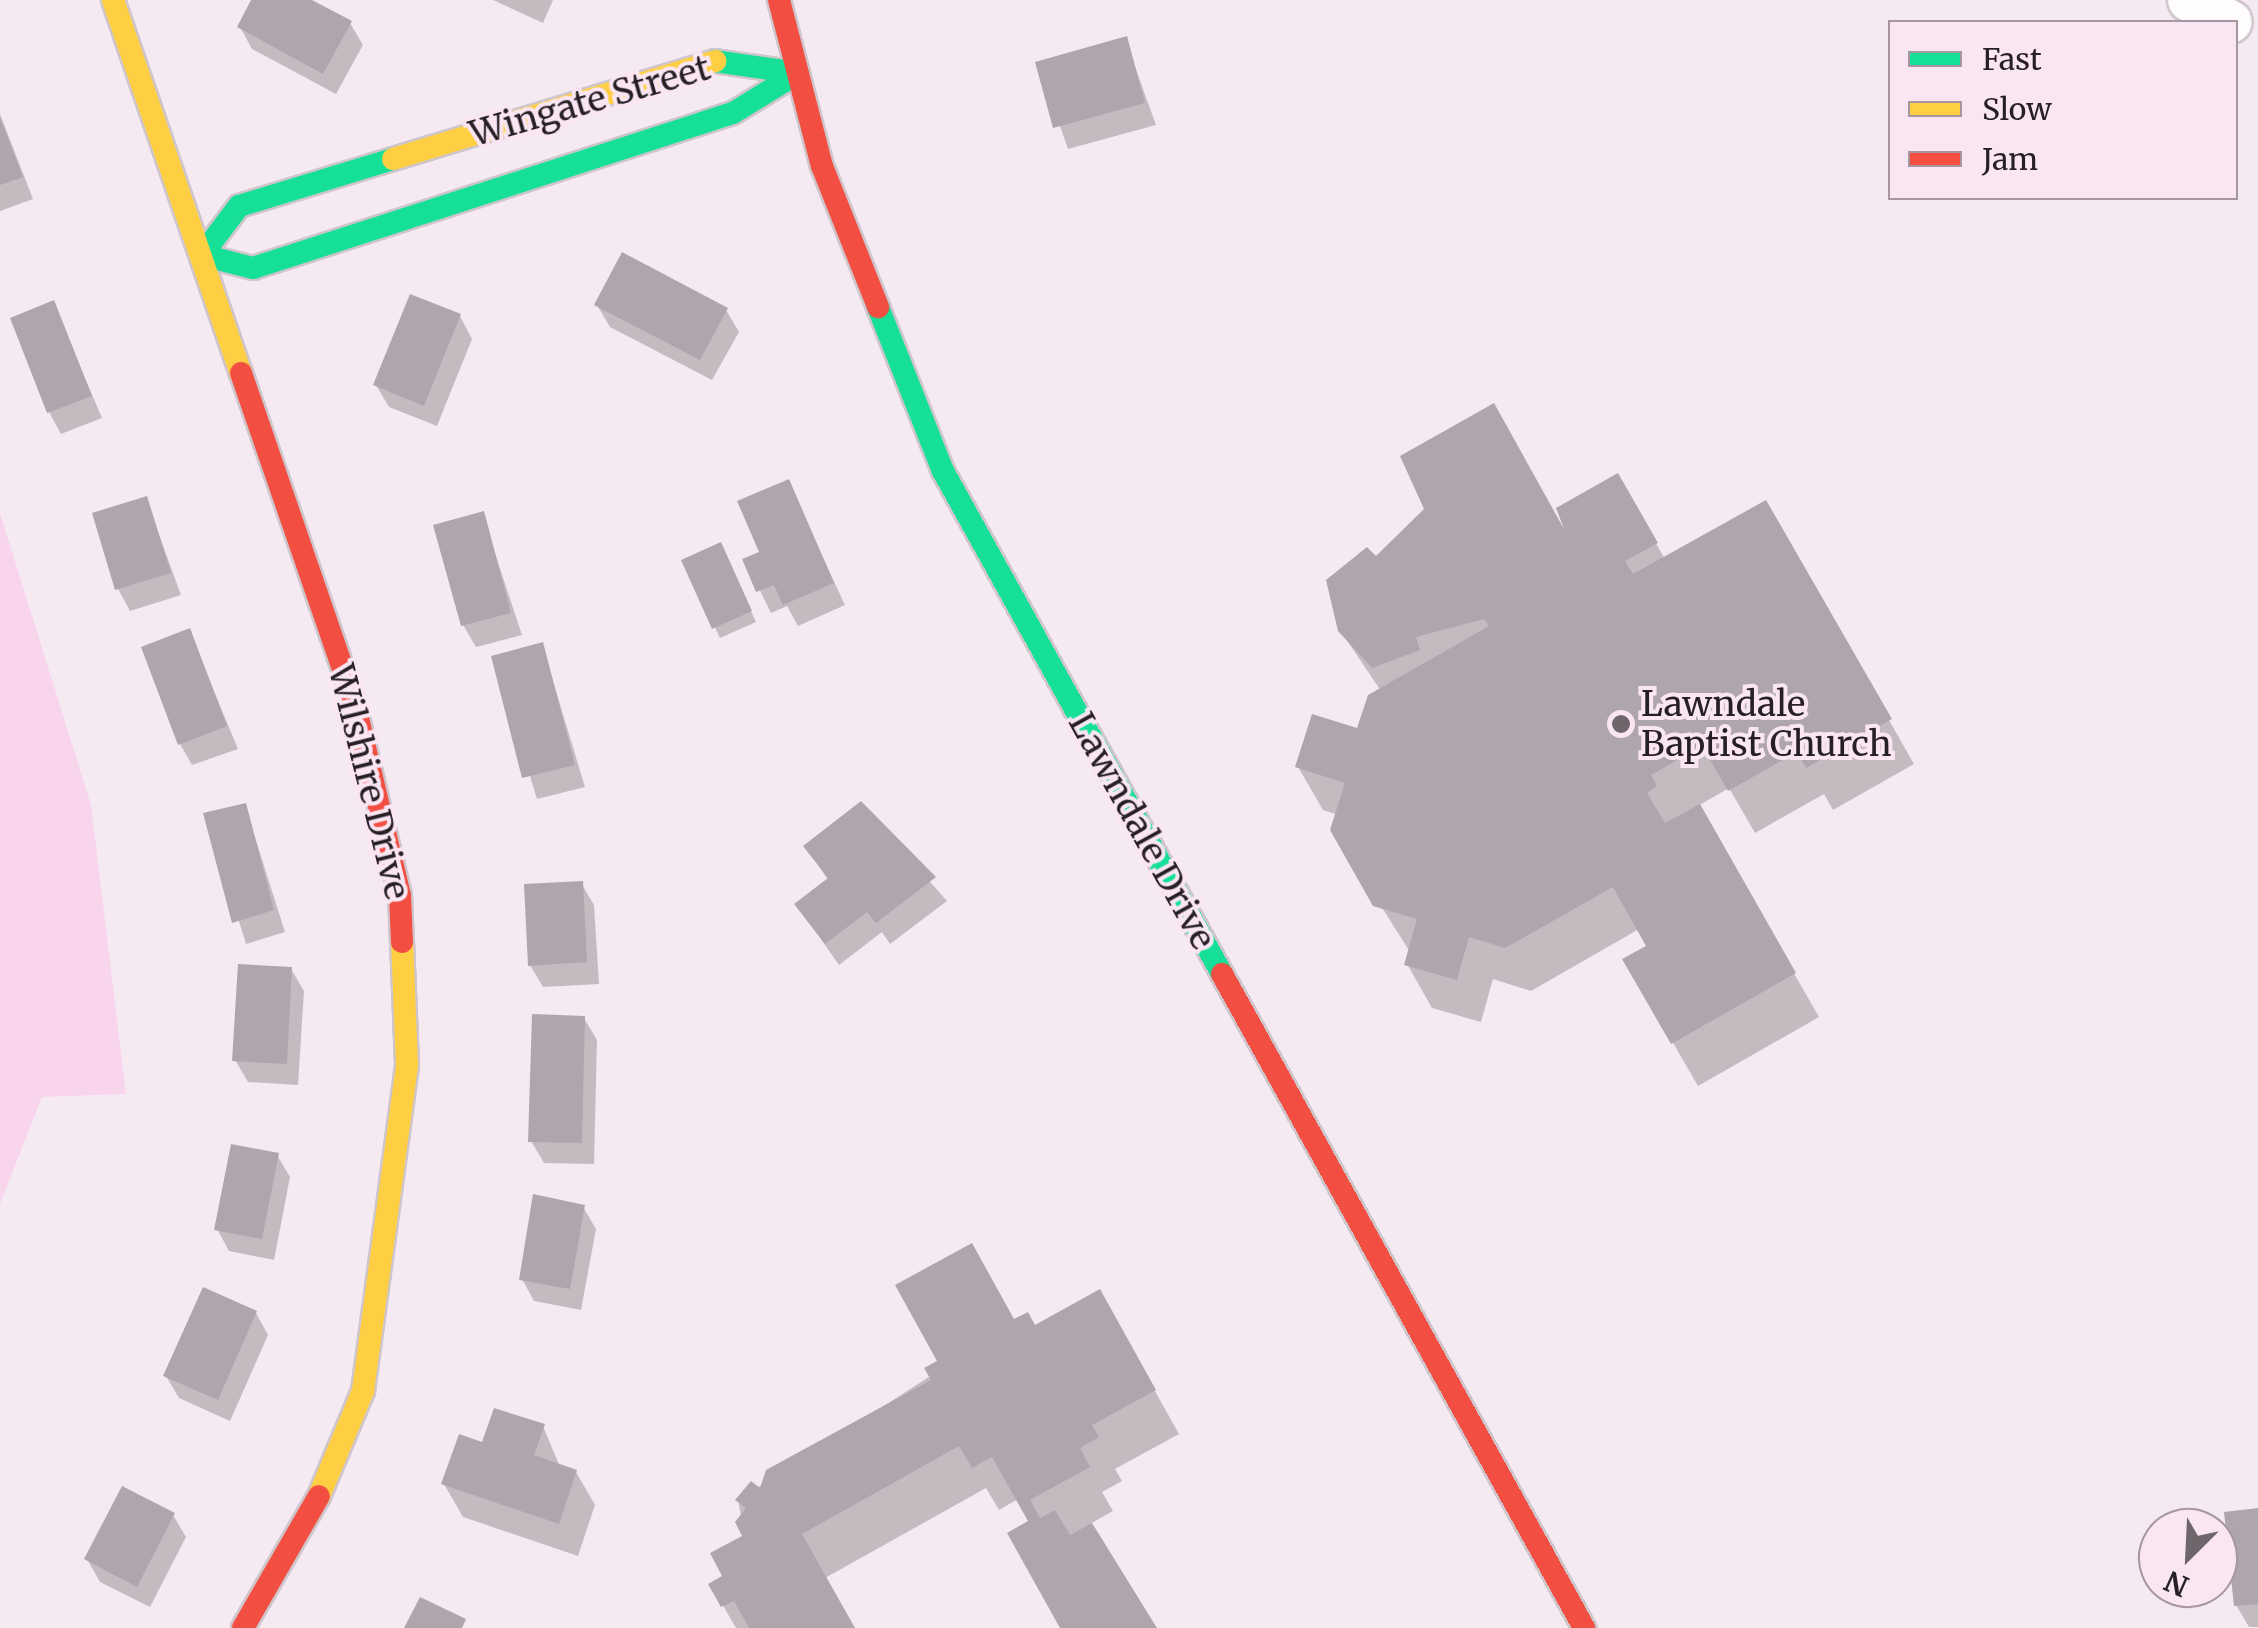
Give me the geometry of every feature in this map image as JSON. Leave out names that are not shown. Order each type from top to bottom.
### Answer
[{"type":"street","name":"Wilshire Drive","points":[[113,0],[354,701],[400,895],[407,1065],[364,1390],[302,1538],[243,1628]]},
{"type":"street","name":"Lawndale Drive","points":[[779,0],[822,166],[943,471],[1584,1628]]},
{"type":"street","points":[[2189,0],[2237,20]]},
{"type":"street","name":"Wingate Street","points":[[714,61],[798,73],[733,113],[253,268],[202,255],[239,206],[578,98],[714,61]]},
{"type":"shaded area","points":[[0,513],[91,805],[126,1094],[42,1097],[0,1204]]},
{"type":"building","points":[[251,0],[312,0],[352,21],[323,74],[237,27]]},
{"type":"building","points":[[1127,36],[1145,103],[1053,128],[1035,62]]},
{"type":"building","points":[[0,118],[23,177],[0,185]]},
{"type":"building","points":[[622,252],[728,308],[700,360],[594,305]]},
{"type":"building","points":[[410,294],[461,314],[424,406],[373,385]]},
{"type":"building","points":[[54,300],[92,396],[47,413],[10,318]]},
{"type":"building","name":"Lawndale Baptist Church","points":[[1494,403],[1564,529],[1556,508],[1618,473],[1658,543],[1625,561],[1633,574],[1766,500],[1892,719],[1806,768],[1797,752],[1728,791],[1702,746],[1651,775],[1657,786],[1647,793],[1665,823],[1700,804],[1796,973],[1671,1044],[1622,959],[1646,946],[1613,887],[1505,948],[1469,937],[1457,980],[1404,965],[1417,919],[1373,906],[1330,830],[1345,783],[1295,767],[1312,714],[1357,728],[1368,695],[1489,626],[1484,619],[1416,637],[1420,650],[1372,668],[1338,631],[1326,580],[1367,547],[1376,556],[1424,509],[1400,456]]},
{"type":"building","points":[[789,479],[834,583],[783,605],[774,585],[756,592],[742,559],[759,552],[737,501]]},
{"type":"building","points":[[147,496],[171,573],[115,590],[92,513]]},
{"type":"building","points":[[484,511],[511,613],[461,626],[433,525]]},
{"type":"building","points":[[721,542],[752,611],[712,629],[681,560]]},
{"type":"building","points":[[190,628],[227,726],[178,745],[141,647]]},
{"type":"building","points":[[543,642],[575,765],[522,778],[491,656]]},
{"type":"building","points":[[861,801],[936,877],[876,923],[867,912],[825,944],[794,904],[828,878],[803,846]]},
{"type":"building","points":[[246,803],[274,910],[232,923],[203,813]]},
{"type":"building","points":[[583,881],[587,962],[528,966],[524,884]]},
{"type":"building","points":[[238,964],[292,967],[287,1064],[232,1061]]},
{"type":"building","points":[[532,1014],[585,1016],[582,1143],[528,1142]]},
{"type":"building","points":[[231,1144],[279,1153],[262,1239],[214,1230]]},
{"type":"building","points":[[533,1194],[585,1205],[570,1289],[519,1280]]},
{"type":"building","points":[[972,1243],[1014,1319],[1028,1312],[1035,1325],[1100,1289],[1156,1390],[1092,1425],[1099,1437],[1080,1448],[1090,1467],[1030,1500],[1040,1518],[1055,1510],[1070,1535],[1092,1523],[1157,1628],[1060,1628],[1007,1533],[1028,1521],[992,1457],[972,1468],[959,1446],[802,1534],[855,1628],[749,1628],[734,1601],[721,1607],[708,1584],[722,1576],[710,1553],[742,1536],[735,1522],[746,1508],[735,1500],[751,1481],[760,1488],[766,1470],[931,1380],[924,1368],[937,1361],[895,1285]]},
{"type":"building","points":[[203,1287],[257,1311],[218,1400],[163,1376]]},
{"type":"building","points":[[494,1408],[545,1424],[534,1455],[577,1470],[559,1524],[441,1484],[459,1434],[482,1442]]},
{"type":"building","points":[[122,1486],[175,1513],[137,1587],[84,1559]]},
{"type":"building","points":[[2258,1508],[2258,1604],[2238,1606],[2238,1510]]},
{"type":"building","points":[[420,1597],[466,1619],[462,1628],[404,1628]]},
{"type":"traffic: fast","points":[[393,159],[239,206],[202,255],[253,268],[733,113],[798,73],[715,61]]},
{"type":"traffic: fast","points":[[878,307],[943,471],[1222,974]]},
{"type":"traffic: slow","points":[[113,0],[241,373]]},
{"type":"traffic: slow","points":[[393,159],[715,61]]},
{"type":"traffic: slow","points":[[319,1496],[363,1391],[407,1065],[402,942]]},
{"type":"traffic: jam","points":[[779,0],[822,166],[878,307]]},
{"type":"traffic: jam","points":[[241,373],[354,701],[400,895],[402,942]]},
{"type":"traffic: jam","points":[[1222,974],[1584,1628]]},
{"type":"traffic: jam","points":[[243,1628],[319,1496]]},
{"type":"place","name":"Lawndale Baptist Church","points":[[1621,724]]}]
